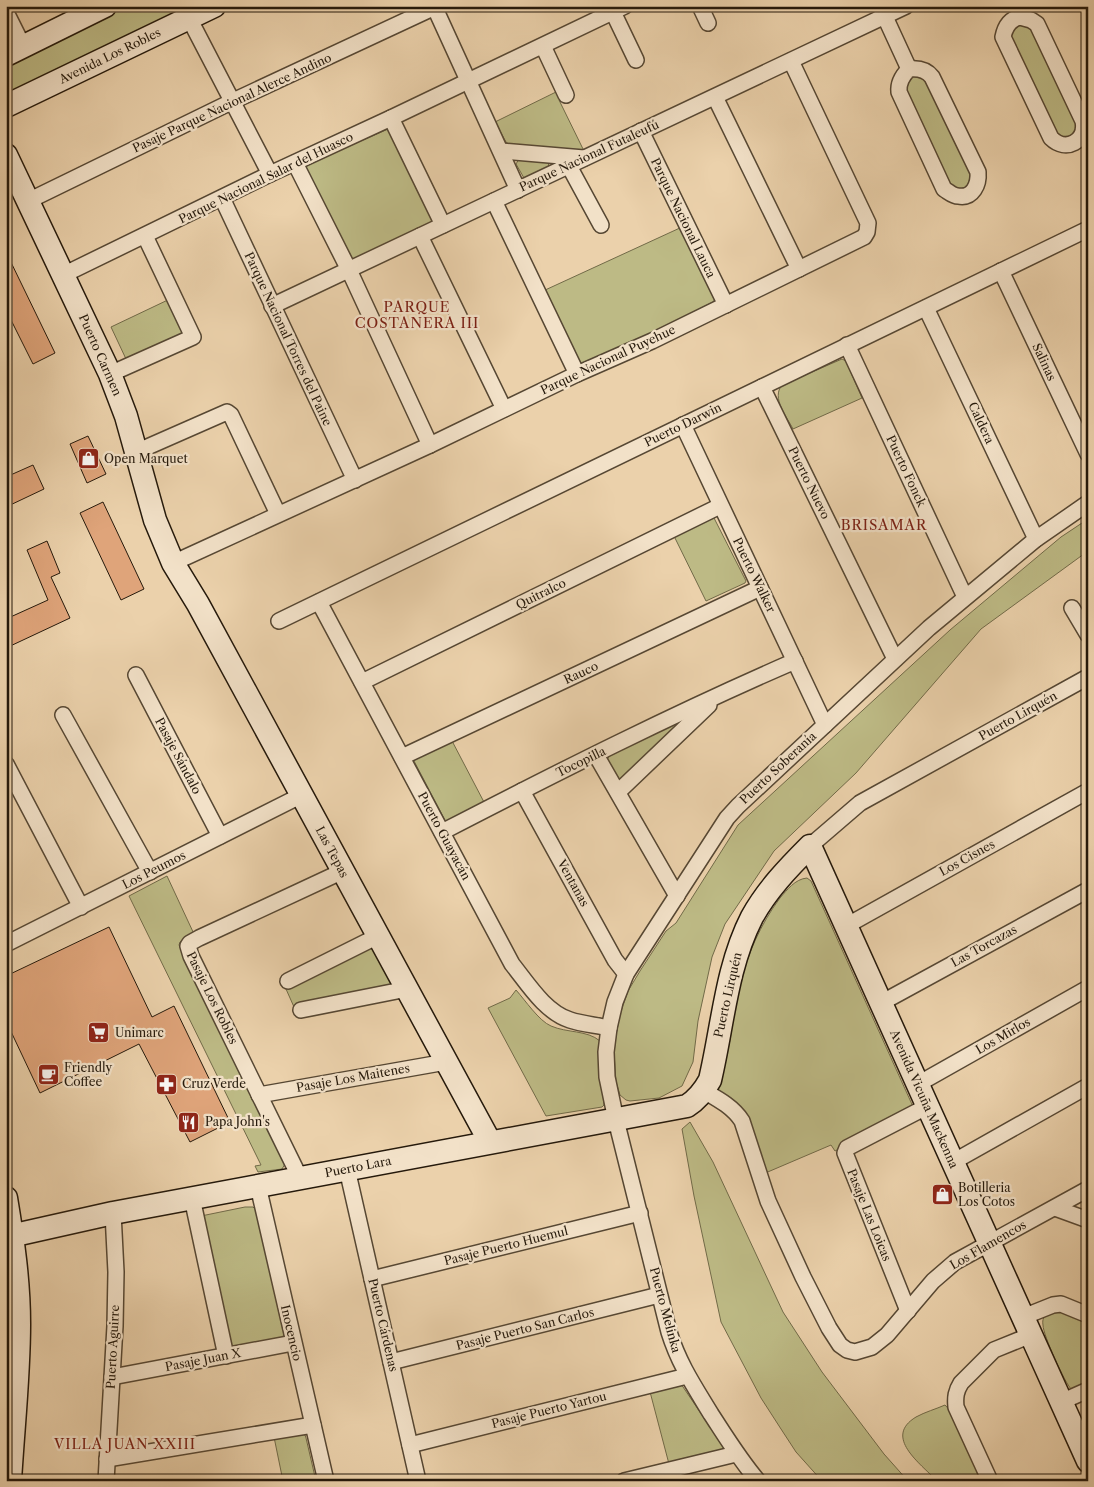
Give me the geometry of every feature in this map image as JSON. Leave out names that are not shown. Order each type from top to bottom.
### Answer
[{"type":"street","points":[[6,12],[15,51],[105,6]]},
{"type":"street","name":"Avenida Los Robles","points":[[6,106],[214,6]]},
{"type":"street","points":[[700,6],[708,23]]},
{"type":"street","name":"Parque Nacional Futaleufú","points":[[272,306],[791,61],[882,11],[906,6]]},
{"type":"street","points":[[435,7],[518,190]]},
{"type":"street","name":"Pasaje Parque Nacional Alerce Andino","points":[[28,201],[231,102],[435,7]]},
{"type":"street","points":[[619,9],[636,60]]},
{"type":"street","name":"Parque Nacional Salar del Huasco","points":[[63,275],[270,174],[619,9]]},
{"type":"street","points":[[882,11],[909,69]]},
{"type":"street","points":[[1012,12],[1032,20],[1036,24],[1083,121],[1085,128],[1083,134],[1072,143],[1062,145],[1056,143],[1051,138],[1003,37],[1012,12]]},
{"type":"street","points":[[189,18],[270,174]]},
{"type":"street","points":[[542,46],[566,94]]},
{"type":"street","name":"Parque Nacional Puyehue","points":[[174,563],[430,445],[577,374],[652,341],[860,240],[867,232],[868,223],[791,61]]},
{"type":"street","points":[[909,69],[919,69],[932,77],[978,172],[979,180],[976,188],[968,195],[957,196],[944,188],[903,101],[898,86],[909,69]]},
{"type":"street","points":[[715,97],[798,269]]},
{"type":"street","points":[[391,118],[443,225]]},
{"type":"street","name":"Parque Nacional Lauca","points":[[641,132],[726,305]]},
{"type":"street","points":[[501,151],[586,158]]},
{"type":"street","points":[[295,163],[349,270],[430,445]]},
{"type":"street","name":"Puerto Carmen","points":[[9,166],[28,201],[110,374],[126,416],[155,520],[174,563]]},
{"type":"street","points":[[569,166],[601,225]]},
{"type":"street","name":"Parque Nacional Torres del Paine","points":[[222,198],[355,480]]},
{"type":"street","points":[[494,201],[577,374]]},
{"type":"street","name":"Puerto Darwin","points":[[279,621],[847,345],[1001,271],[1086,233]]},
{"type":"street","points":[[110,374],[193,336],[146,236]]},
{"type":"street","points":[[420,236],[504,409]]},
{"type":"street","name":"Salinas","points":[[1001,271],[1088,454]]},
{"type":"street","name":"Caldera","points":[[926,308],[1036,539]]},
{"type":"street","name":"Puerto Fonck","points":[[847,345],[965,597]]},
{"type":"street","name":"Puerto Nuevo","points":[[762,387],[895,659]]},
{"type":"street","points":[[136,452],[227,412],[278,514]]},
{"type":"street","name":"Puerto Walker","points":[[683,425],[825,724]]},
{"type":"street","name":"Puerto Soberanía","points":[[616,1120],[607,1076],[606,1046],[615,1002],[626,974],[732,812],[895,659],[965,597],[1036,539],[1088,503]]},
{"type":"street","name":"Quitralco","points":[[362,682],[720,506]]},
{"type":"street","name":"Las Tepas","points":[[174,563],[490,1142]]},
{"type":"street","name":"Rauco","points":[[402,757],[760,588]]},
{"type":"street","name":"Puerto Guayacán","points":[[319,602],[512,964],[545,1004],[556,1013],[570,1020],[609,1028]]},
{"type":"street","points":[[1072,608],[1088,635]]},
{"type":"street","name":"Tocopilla","points":[[442,832],[721,694],[795,661]]},
{"type":"street","name":"Pasaje Sándalo","points":[[136,675],[220,836]]},
{"type":"street","name":"Puerto Lirquén","points":[[704,1091],[710,1080],[732,970],[745,932],[753,916],[774,885],[810,846],[860,803],[1088,678]]},
{"type":"street","name":"Tocopilla","points":[[618,792],[721,694]]},
{"type":"street","points":[[63,715],[150,872]]},
{"type":"street","points":[[596,755],[678,896]]},
{"type":"street","points":[[6,764],[81,906]]},
{"type":"street","name":"Ventanas","points":[[522,791],[615,960],[626,974]]},
{"type":"street","name":"Los Cisnes","points":[[846,926],[1088,791]]},
{"type":"street","name":"Los Peumos","points":[[7,941],[150,872],[302,795]]},
{"type":"street","name":"Avenida Vicuña Mackenna","points":[[810,846],[1088,1461]]},
{"type":"street","name":"Pasaje Los Robles","points":[[300,1178],[191,956],[188,946],[198,938],[343,871]]},
{"type":"street","name":"Las Torcazas","points":[[881,1003],[1088,890]]},
{"type":"street","points":[[288,981],[378,936]]},
{"type":"street","name":"Los Mirlos","points":[[918,1084],[1088,988]]},
{"type":"street","points":[[301,1010],[407,989]]},
{"type":"street","name":"Pasaje Los Maitenes","points":[[259,1094],[446,1062]]},
{"type":"street","points":[[953,1162],[1088,1086]]},
{"type":"street","name":"Puerto Lara","points":[[10,1236],[113,1212],[687,1106],[696,1101],[704,1091]]},
{"type":"street","name":"Los Flamencos","points":[[704,1091],[724,1103],[742,1121],[768,1201],[802,1277],[829,1328],[840,1345],[847,1350],[855,1352],[864,1350],[880,1342],[933,1281],[971,1252],[1088,1189]]},
{"type":"street","name":"Pasaje Las Loicas","points":[[908,1310],[845,1153],[847,1148],[928,1106]]},
{"type":"street","name":"Puerto Melinka","points":[[616,1120],[659,1295],[676,1355],[736,1454],[758,1481]]},
{"type":"street","name":"Puerto Cárdenas","points":[[347,1169],[418,1481]]},
{"type":"street","name":"Inocencio","points":[[258,1186],[326,1481]]},
{"type":"street","points":[[6,1198],[10,1236],[16,1263],[19,1325],[10,1481]]},
{"type":"street","points":[[192,1198],[226,1356]]},
{"type":"street","points":[[1055,1208],[1088,1220]]},
{"type":"street","name":"Puerto Aguirre","points":[[106,1481],[116,1298],[113,1212]]},
{"type":"street","name":"Pasaje Puerto Huemul","points":[[372,1279],[640,1213]]},
{"type":"street","name":"Pasaje Puerto San Carlos","points":[[391,1362],[659,1295]]},
{"type":"street","points":[[990,1481],[956,1407],[957,1389],[994,1350],[1053,1305],[1061,1304],[1088,1315]]},
{"type":"street","name":"Pasaje Juan X","points":[[112,1378],[293,1343]]},
{"type":"street","name":"Pasaje Puerto Yartou","points":[[410,1444],[687,1376]]},
{"type":"street","points":[[1061,1402],[1088,1390]]},
{"type":"street","points":[[107,1459],[312,1425]]},
{"type":"street","points":[[624,1481],[736,1454]]},
{"type":"shaded area","points":[[125,6],[192,6],[6,96],[6,63]]},
{"type":"shaded area","points":[[1019,24],[1030,24],[1080,123],[1074,137],[1058,138],[1009,37],[1011,30]]},
{"type":"shaded area","points":[[915,76],[924,76],[973,175],[967,188],[958,190],[949,186],[905,91],[907,81]]},
{"type":"shaded area","points":[[558,91],[562,99],[559,100],[584,151],[510,145],[506,142],[495,122]]},
{"type":"shaded area","points":[[388,129],[433,219],[432,222],[355,259],[349,258],[305,170],[308,164]]},
{"type":"shaded area","points":[[519,159],[548,161],[549,168],[529,178],[524,178],[516,164]]},
{"type":"shaded area","points":[[682,227],[715,299],[713,302],[616,351],[582,364],[577,362],[543,291]]},
{"type":"shaded area","points":[[172,298],[184,324],[183,335],[126,359],[111,327]]},
{"type":"shaded area","points":[[842,359],[846,361],[862,398],[793,429],[779,401],[779,390],[782,385]]},
{"type":"shaded area","points":[[713,516],[746,581],[706,601],[673,534]]},
{"type":"shaded area","points":[[1088,519],[1088,551],[981,629],[856,773],[774,851],[725,924],[712,957],[698,1021],[693,1062],[682,1086],[659,1098],[626,1100],[620,1095],[616,1082],[614,1053],[620,1014],[628,991],[666,931],[676,923],[738,825],[950,630],[1061,537]]},
{"type":"shaded area","points":[[699,710],[624,781],[617,780],[607,760],[611,753]]},
{"type":"shaded area","points":[[451,739],[485,804],[447,824],[413,759]]},
{"type":"shaded area","points":[[167,876],[194,934],[180,942],[179,945],[284,1158],[285,1164],[282,1169],[258,1172],[255,1166],[261,1165],[129,896]]},
{"type":"shaded area","points":[[807,878],[811,881],[915,1111],[835,1151],[831,1145],[763,1174],[717,1088],[728,1050],[739,988],[755,941],[766,919],[788,888]]},
{"type":"shaded area","points":[[371,945],[395,985],[294,1007],[286,989]]},
{"type":"shaded area","points":[[516,990],[546,1023],[557,1028],[595,1037],[600,1041],[604,1105],[602,1107],[546,1116],[488,1008],[510,998]]},
{"type":"shaded area","points":[[690,1122],[713,1162],[783,1312],[822,1372],[884,1454],[908,1481],[822,1481],[796,1452],[761,1398],[721,1322],[694,1196],[682,1129]]},
{"type":"shaded area","points":[[253,1207],[257,1211],[284,1329],[283,1339],[229,1350],[201,1216]]},
{"type":"shaded area","points":[[1059,1311],[1088,1322],[1088,1385],[1072,1390],[1055,1359],[1043,1325],[1043,1319],[1047,1313]]},
{"type":"shaded area","points":[[681,1384],[725,1449],[669,1464],[649,1388]]},
{"type":"shaded area","points":[[945,1405],[955,1416],[985,1481],[937,1481],[908,1450],[903,1433],[907,1425],[919,1415]]},
{"type":"shaded area","points":[[300,1433],[305,1435],[316,1481],[283,1481],[274,1437]]},
{"type":"building","points":[[6,252],[55,353],[33,364],[6,310]]},
{"type":"building","name":"Open Marquet","points":[[88,436],[106,474],[87,483],[70,444]]},
{"type":"building","points":[[33,465],[44,489],[6,507],[6,477]]},
{"type":"building","points":[[103,502],[144,589],[121,600],[80,513]]},
{"type":"building","points":[[47,541],[60,573],[51,577],[70,618],[6,648],[6,619],[48,600],[27,550]]},
{"type":"building","name":"Unimarc","points":[[109,927],[152,1017],[174,1006],[230,1122],[190,1142],[139,1044],[40,1093],[6,1021],[6,976]]},
{"type":"place","name":"Open Marquet","points":[[88,459]]},
{"type":"place","name":"Unimarc","points":[[99,1033]]},
{"type":"place","name":"Friendly Coffee","points":[[48,1075]]},
{"type":"place","name":"Cruz Verde","points":[[166,1084]]},
{"type":"place","name":"Papa John's","points":[[189,1122]]},
{"type":"place","name":"Botilleria Los Cotos","points":[[942,1195]]},
{"type":"district","name":"PARQUE COSTANERA III","points":[[417,316]]},
{"type":"district","name":"BRISAMAR","points":[[884,525]]},
{"type":"district","name":"VILLA JUAN XXIII","points":[[125,1444]]}]
